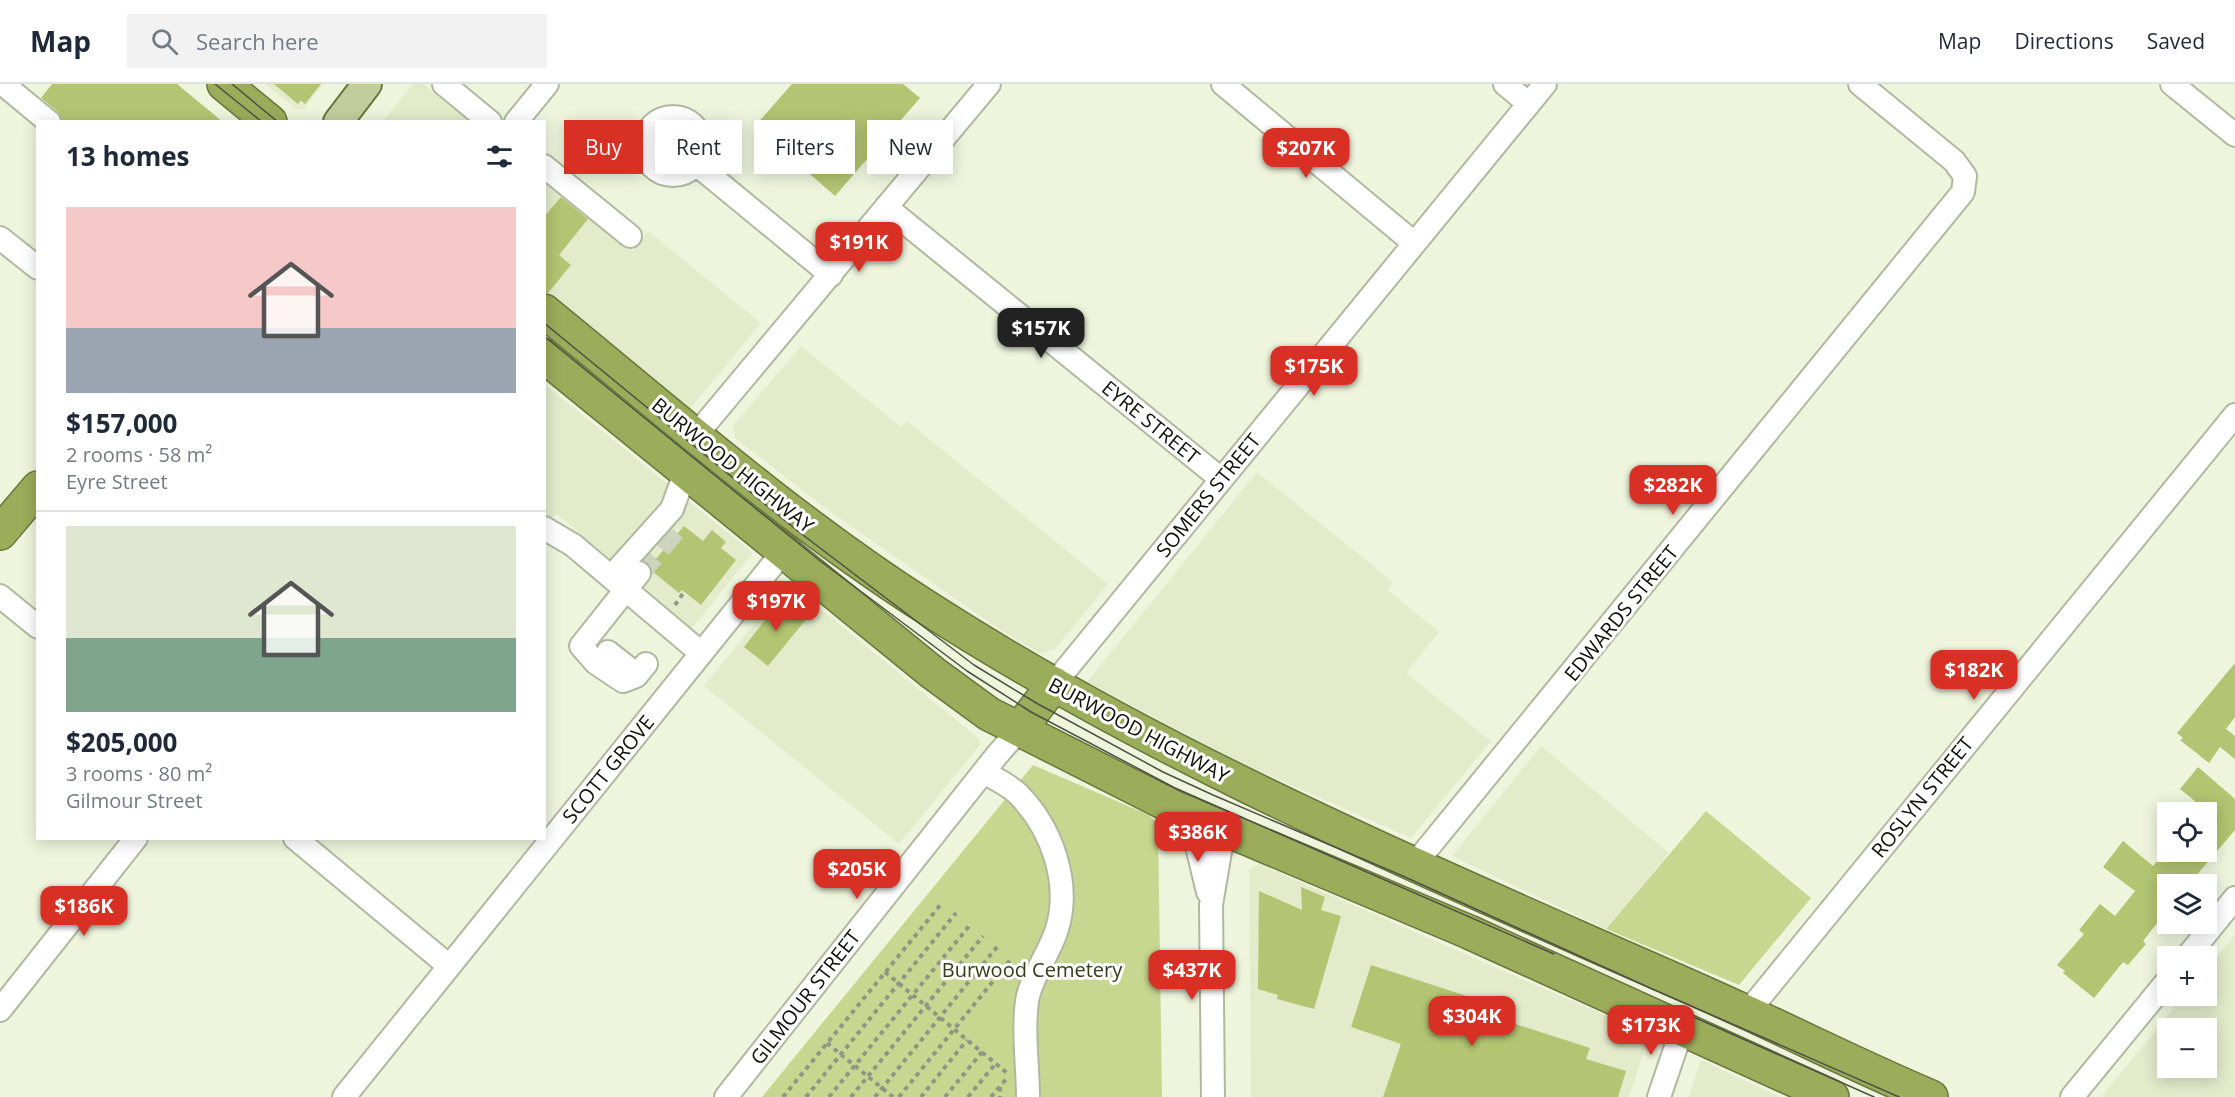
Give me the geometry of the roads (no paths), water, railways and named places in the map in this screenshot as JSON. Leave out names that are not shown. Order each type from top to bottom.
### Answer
[{"type":"highway","points":[[224,84],[268,120]]},
{"type":"highway","name":"BURWOOD HIGHWAY","points":[[546,313],[806,524],[928,608],[1054,684],[1163,745],[1234,781],[1414,865],[1931,1097]]},
{"type":"highway","name":"BURWOOD HIGHWAY","points":[[546,358],[783,552],[989,714],[1176,808],[1389,897],[1832,1097]]},
{"type":"highway","points":[[679,468],[696,435]]},
{"type":"highway","points":[[0,533],[36,490]]},
{"type":"highway","points":[[783,552],[806,524]]},
{"type":"highway","points":[[1020,729],[1054,684]]},
{"type":"highway","points":[[1163,745],[1189,767],[1213,795],[1220,809],[1224,828]]},
{"type":"highway","points":[[1389,897],[1414,865]]},
{"type":"main road","points":[[340,120],[367,84]]},
{"type":"street","points":[[3,84],[47,120]]},
{"type":"street","points":[[444,84],[488,120]]},
{"type":"street","points":[[518,120],[547,84]]},
{"type":"street","points":[[696,435],[989,84]]},
{"type":"street","points":[[1223,84],[1414,243]]},
{"type":"street","points":[[1505,84],[1528,104]]},
{"type":"street","name":"SOMERS STREET","points":[[1054,684],[1545,84]]},
{"type":"street","name":"EDWARDS STREET","points":[[1414,865],[1963,192],[1965,176],[1954,161],[1860,84]]},
{"type":"street","points":[[2172,84],[2235,135]]},
{"type":"street","points":[[546,168],[630,236]]},
{"type":"street","points":[[707,174],[831,275]]},
{"type":"street","name":"EYRE STREET","points":[[886,207],[1221,479]]},
{"type":"street","points":[[0,238],[36,266]]},
{"type":"street","name":"ROSLYN STREET","points":[[1747,1013],[2235,415]]},
{"type":"street","points":[[674,517],[679,468]]},
{"type":"street","points":[[641,669],[600,645],[626,580],[674,517],[713,495]]},
{"type":"street","points":[[546,529],[626,580],[701,653]]},
{"type":"street","name":"SCOTT GROVE","points":[[344,1097],[783,552]]},
{"type":"street","points":[[0,596],[36,625]]},
{"type":"street","name":"GILMOUR STREET","points":[[726,1097],[1020,729]]},
{"type":"street","points":[[984,772],[1017,792],[1030,807],[1050,843],[1059,875],[1062,905],[1057,928],[1033,980],[1027,1003],[1028,1097]]},
{"type":"street","points":[[1176,808],[1193,830],[1211,905]]},
{"type":"street","points":[[1213,1097],[1211,905],[1224,828]]},
{"type":"street","points":[[0,1010],[134,840]]},
{"type":"street","points":[[297,840],[449,966]]},
{"type":"street","points":[[2196,946],[2235,898]]},
{"type":"street","points":[[2072,1097],[2157,993]]},
{"type":"street","points":[[1659,1097],[1682,1029]]},
{"type":"tunnel","points":[[639,573],[676,529],[676,526]]},
{"type":"tram line","points":[[215,84],[260,120]]},
{"type":"tram line","points":[[232,84],[276,120]]},
{"type":"tram line","points":[[546,325],[799,532],[974,665],[1038,704],[1163,772],[1213,795],[1405,877],[1899,1097]]},
{"type":"tram line","points":[[546,338],[819,560],[967,671],[1031,712],[1175,788],[1554,954]]},
{"type":"tram line","points":[[1671,1007],[1874,1097]]},
{"type":"park label","name":"Burwood Cemetery","points":[[1032,969]]}]
